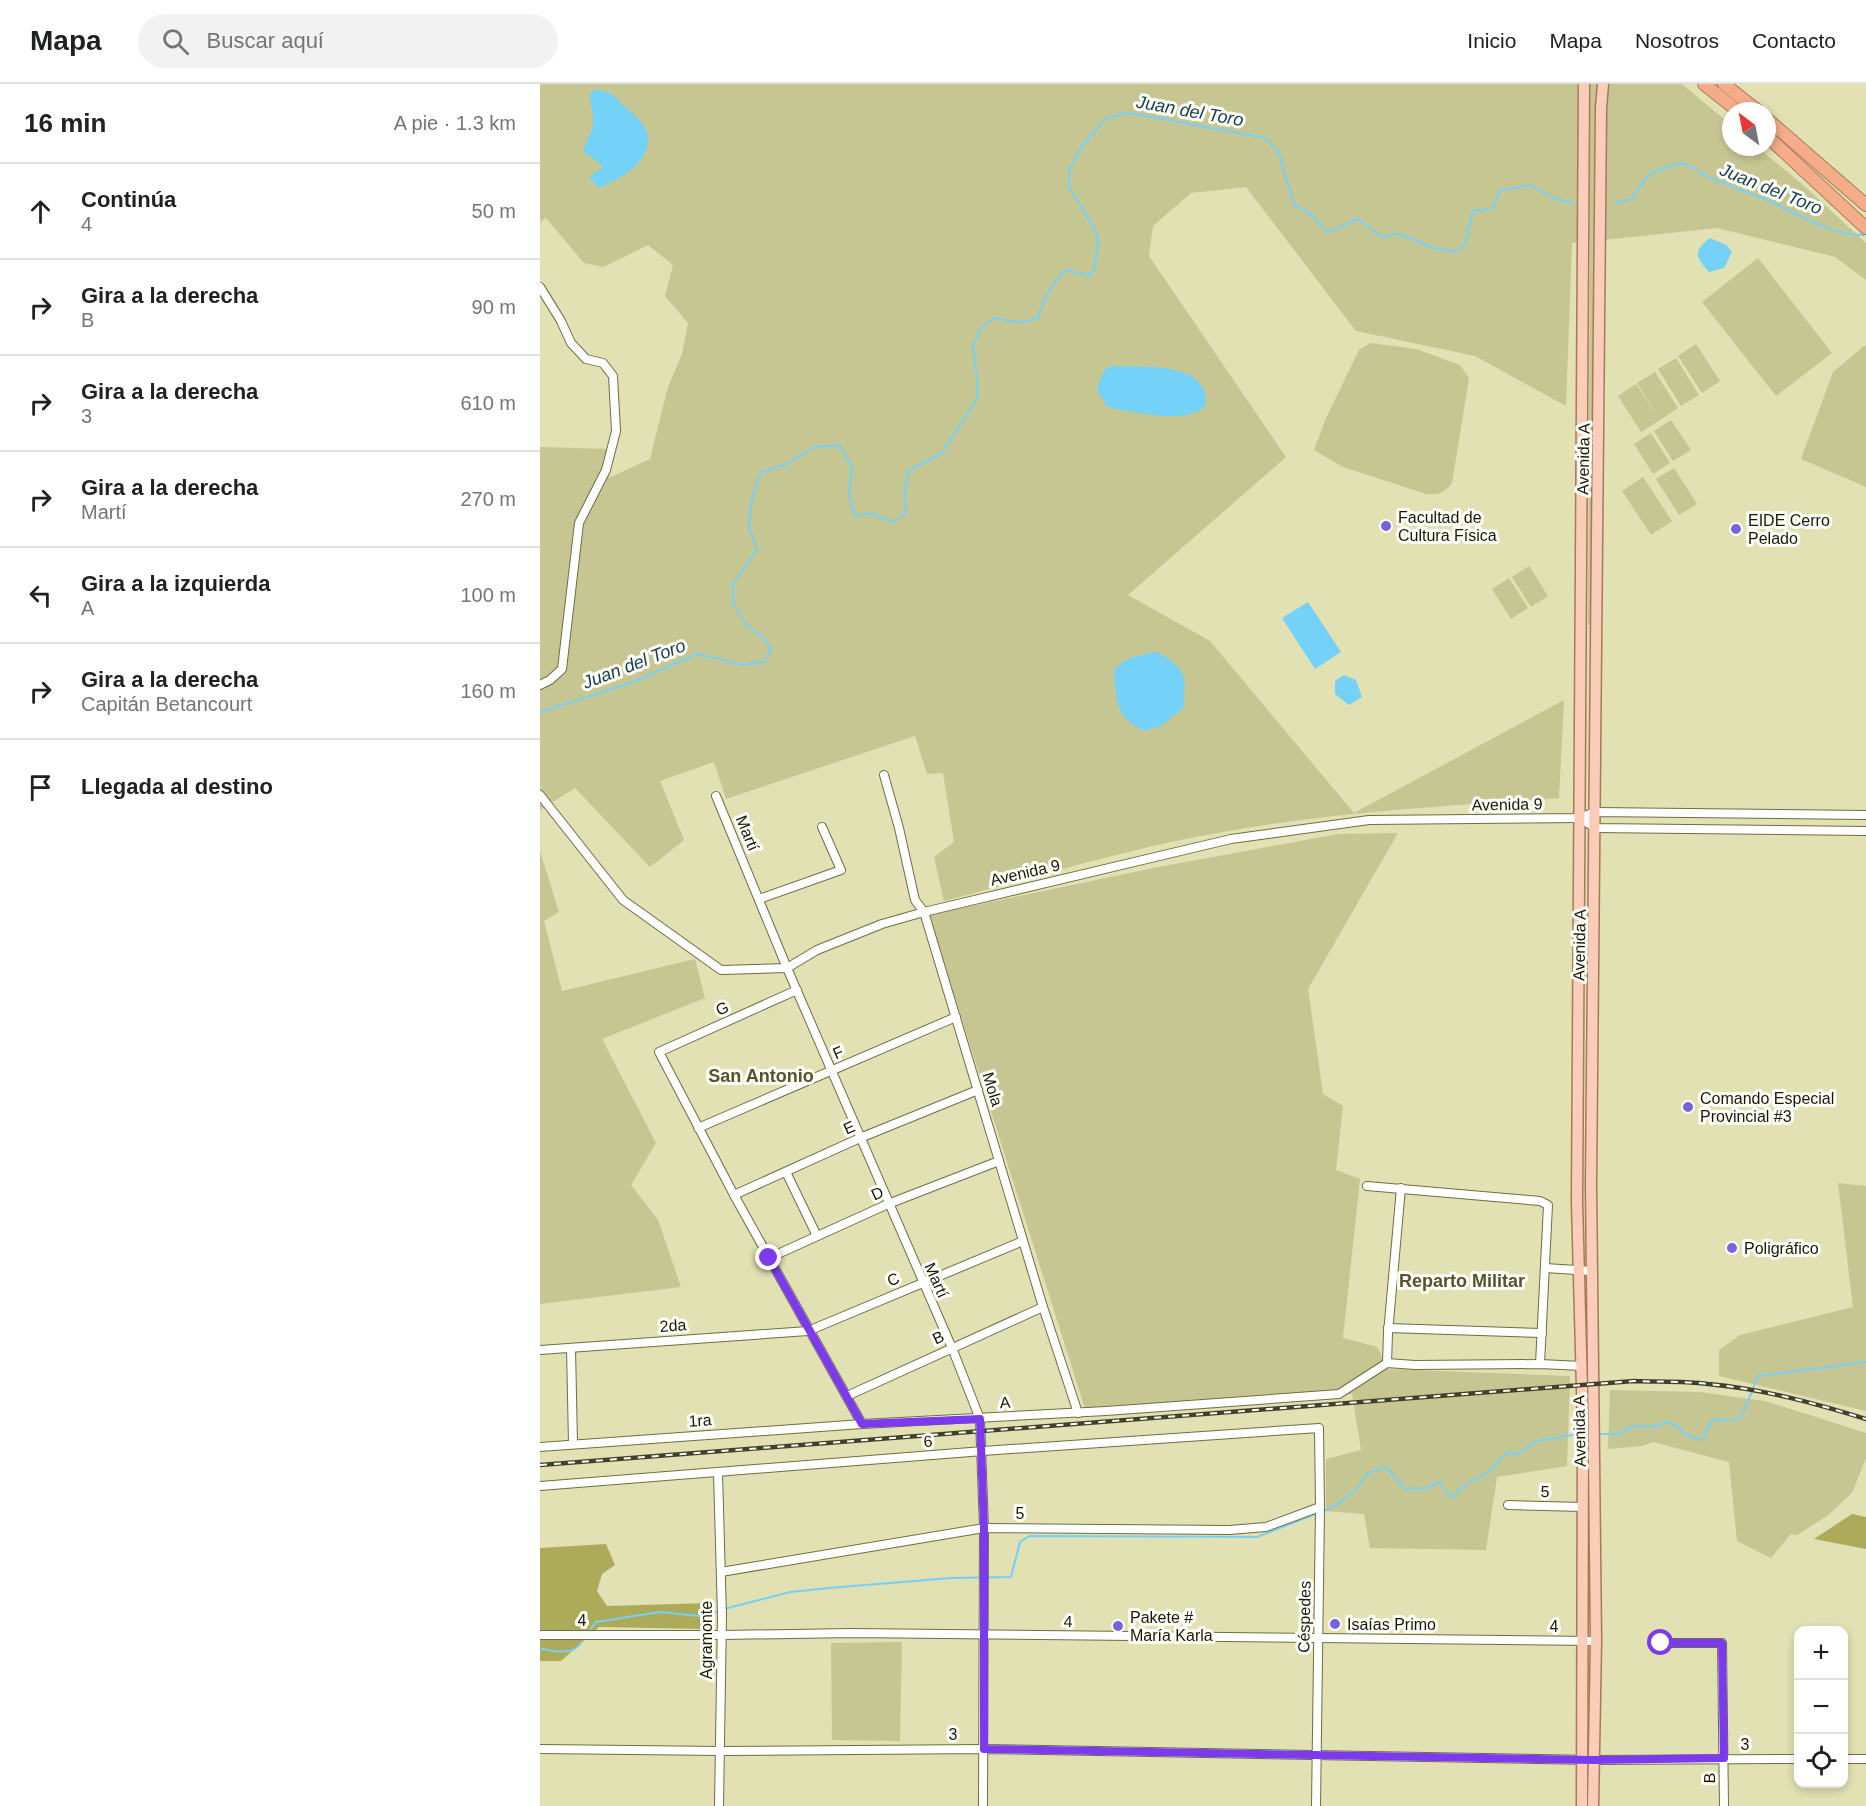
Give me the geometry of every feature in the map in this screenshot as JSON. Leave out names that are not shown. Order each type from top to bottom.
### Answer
[{"type":"highway","points":[[1704,84],[1727,102]]},
{"type":"highway","points":[[1724,84],[1747,102]]},
{"type":"highway","points":[[1776,126],[1866,205]]},
{"type":"highway","points":[[1776,144],[1866,228]]},
{"type":"main road","name":"Avenida A","points":[[1582,1806],[1588,1759],[1596,1641],[1595,1442],[1588,1427],[1582,1366],[1578,1270],[1584,84]]},
{"type":"main road","name":"Avenida A","points":[[1593,1806],[1588,1759],[1583,1641],[1582,1442],[1588,1427],[1592,1270],[1600,108],[1603,84]]},
{"type":"main road","points":[[1580,656],[1596,645]]},
{"type":"street","points":[[540,287],[572,343],[586,359],[603,363],[614,376],[616,431],[606,470],[579,524],[562,669],[550,680],[540,685]]},
{"type":"street","name":"Mola","points":[[884,775],[899,828],[915,900],[924,912],[1043,1307],[1078,1413]]},
{"type":"street","name":"Avenida 9","points":[[540,795],[623,900],[721,970],[787,968],[817,950],[882,924],[924,912],[1243,837],[1369,820],[1580,818],[1595,812],[1866,815]]},
{"type":"street","name":"Martí","points":[[716,796],[787,968],[952,1348],[980,1419],[984,1528],[983,1806]]},
{"type":"street","points":[[1580,818],[1595,828],[1866,831]]},
{"type":"street","points":[[759,898],[840,870],[822,827]]},
{"type":"street","name":"G","points":[[698,1128],[659,1052],[797,990]]},
{"type":"street","name":"F","points":[[698,1128],[956,1017]]},
{"type":"street","name":"E","points":[[734,1195],[860,1138],[978,1090]]},
{"type":"street","points":[[698,1128],[862,1424]]},
{"type":"street","name":"D","points":[[769,1258],[888,1204],[999,1161]]},
{"type":"street","points":[[786,1172],[817,1236]]},
{"type":"street","points":[[1367,1186],[1540,1202],[1548,1205],[1540,1364]]},
{"type":"street","points":[[1401,1188],[1387,1363],[1582,1366]]},
{"type":"street","name":"C","points":[[808,1330],[1023,1241]]},
{"type":"street","points":[[1545,1268],[1592,1270]]},
{"type":"street","name":"B","points":[[847,1396],[1043,1307]]},
{"type":"street","points":[[1388,1328],[1542,1333]]},
{"type":"street","name":"2da","points":[[540,1350],[808,1330]]},
{"type":"street","points":[[571,1348],[573,1444]]},
{"type":"street","name":"A","points":[[862,1424],[1078,1413],[1339,1394],[1387,1363]]},
{"type":"street","name":"1ra","points":[[540,1447],[862,1424]]},
{"type":"street","name":"6","points":[[540,1486],[982,1451],[1319,1428]]},
{"type":"street","name":"Céspedes","points":[[1316,1806],[1319,1428]]},
{"type":"street","name":"Agramonte","points":[[718,1473],[722,1604],[719,1806]]},
{"type":"street","name":"5","points":[[1508,1505],[1582,1507]]},
{"type":"street","name":"5","points":[[721,1572],[984,1528],[1229,1530],[1266,1527],[1320,1507]]},
{"type":"street","name":"4","points":[[540,1635],[851,1633],[1596,1641]]},
{"type":"street","name":"B","points":[[1661,1643],[1722,1643],[1724,1806]]},
{"type":"street","name":"3","points":[[540,1749],[720,1751],[984,1749],[1588,1759],[1794,1759]]},
{"type":"street","points":[[1848,1759],[1866,1759]]},
{"type":"green space","points":[[540,84],[1682,84],[1722,117],[1722,156],[1768,156],[1866,243],[1866,280],[1835,257],[1717,228],[1594,241],[1590,625],[1588,625],[1590,241],[1572,243],[1566,406],[1475,356],[1356,331],[1246,187],[1191,193],[1153,226],[1149,256],[1286,457],[1128,595],[1210,641],[1354,813],[1564,700],[1559,798],[1307,819],[1223,832],[1118,855],[944,901],[934,857],[954,842],[943,773],[927,774],[915,736],[726,799],[714,762],[660,781],[684,840],[650,867],[575,788],[540,810],[540,447],[613,449],[609,478],[650,459],[668,387],[682,354],[688,323],[665,296],[673,265],[648,245],[603,267],[584,263],[546,218],[540,222]]},
{"type":"green space","points":[[1758,258],[1832,353],[1776,396],[1702,302]]},
{"type":"green space","points":[[1370,343],[1416,349],[1460,365],[1469,378],[1452,483],[1441,493],[1426,494],[1343,467],[1314,450],[1326,418],[1359,350]]},
{"type":"green space","points":[[1696,344],[1720,381],[1702,393],[1678,356]]},
{"type":"green space","points":[[1866,346],[1866,487],[1801,459],[1833,372]]},
{"type":"green space","points":[[1676,358],[1699,395],[1681,406],[1658,369]]},
{"type":"green space","points":[[1655,372],[1678,408],[1660,420],[1637,383]]},
{"type":"green space","points":[[1636,384],[1660,420],[1641,432],[1618,396]]},
{"type":"green space","points":[[1671,420],[1691,450],[1673,461],[1654,431]]},
{"type":"green space","points":[[1651,433],[1670,463],[1653,474],[1634,444]]},
{"type":"green space","points":[[1674,468],[1697,504],[1679,515],[1656,479]]},
{"type":"green space","points":[[1643,477],[1672,521],[1651,535],[1622,491]]},
{"type":"green space","points":[[1529,566],[1548,596],[1531,607],[1512,577]]},
{"type":"green space","points":[[1509,578],[1528,608],[1511,619],[1492,589]]},
{"type":"green space","points":[[1398,833],[1308,989],[1323,1094],[1343,1106],[1336,1170],[1360,1179],[1343,1338],[1377,1347],[1389,1369],[1570,1376],[1567,1466],[1497,1477],[1486,1550],[1370,1548],[1364,1514],[1326,1511],[1326,1459],[1361,1450],[1352,1394],[1086,1412],[929,915],[1153,868],[1338,834]]},
{"type":"green space","points":[[540,851],[559,912],[544,921],[562,991],[695,959],[705,998],[602,1039],[656,1143],[631,1185],[658,1220],[681,1287],[540,1304]]},
{"type":"green space","points":[[1838,1183],[1866,1186],[1866,1411],[1719,1376],[1719,1350],[1740,1335],[1853,1307]]},
{"type":"green space","points":[[1610,1390],[1699,1392],[1765,1401],[1866,1433],[1866,1458],[1852,1493],[1827,1516],[1797,1535],[1791,1534],[1771,1558],[1737,1541],[1729,1462],[1653,1442],[1643,1446],[1608,1449]]},
{"type":"green space","points":[[902,1642],[900,1741],[832,1740],[831,1643]]},
{"type":"shaded area","points":[[1852,1514],[1866,1517],[1866,1549],[1814,1539]]},
{"type":"shaded area","points":[[606,1544],[615,1565],[602,1574],[597,1591],[607,1606],[710,1603],[705,1629],[599,1627],[561,1661],[540,1661],[540,1548]]},
{"type":"water","points":[[595,89],[613,95],[640,120],[647,132],[648,144],[644,155],[636,165],[612,182],[598,188],[590,177],[603,166],[584,152],[593,124],[590,94]]},
{"type":"water","points":[[1710,238],[1726,245],[1732,252],[1724,268],[1709,272],[1698,254]]},
{"type":"water","points":[[1111,366],[1155,367],[1186,374],[1198,381],[1204,391],[1205,406],[1196,412],[1174,416],[1114,409],[1105,404],[1097,389],[1104,370]]},
{"type":"water","points":[[1308,602],[1341,652],[1315,669],[1282,618]]},
{"type":"water","points":[[1158,652],[1174,663],[1182,674],[1185,688],[1183,708],[1162,725],[1145,731],[1128,720],[1119,707],[1114,671],[1128,659]]},
{"type":"water","points":[[1344,675],[1356,680],[1362,697],[1349,705],[1335,694],[1335,681]]},
{"type":"waterway","name":"Juan del Toro","points":[[540,712],[633,682],[697,654],[744,665],[766,661],[771,649],[764,638],[747,626],[733,604],[733,584],[757,550],[749,526],[752,498],[761,472],[784,465],[815,447],[839,445],[852,466],[849,494],[855,516],[871,513],[893,522],[906,513],[904,498],[908,471],[941,454],[977,399],[973,346],[980,329],[994,318],[1020,323],[1038,318],[1048,292],[1066,270],[1089,276],[1094,270],[1098,243],[1096,231],[1069,187],[1069,171],[1081,147],[1106,118],[1129,113],[1265,138],[1279,153],[1294,205],[1312,215],[1325,231],[1339,228],[1358,219],[1382,237],[1399,234],[1437,249],[1457,252],[1465,245],[1473,211],[1493,208],[1499,191],[1530,185],[1553,198],[1572,203]]},
{"type":"waterway","name":"Juan del Toro","points":[[1615,203],[1632,199],[1642,183],[1652,173],[1665,167],[1684,163],[1711,178],[1760,197],[1825,227],[1839,232],[1864,235]]},
{"type":"waterway","points":[[1599,1434],[1617,1434],[1635,1426],[1653,1427],[1668,1422],[1677,1426],[1685,1434],[1700,1440],[1704,1437],[1712,1420],[1738,1420],[1758,1376],[1866,1362]]},
{"type":"waterway","points":[[1323,1511],[1335,1506],[1357,1489],[1368,1473],[1386,1467],[1405,1489],[1427,1488],[1440,1482],[1447,1493],[1453,1497],[1462,1487],[1490,1471],[1508,1452],[1517,1454],[1537,1441],[1578,1434]]},
{"type":"waterway","points":[[724,1609],[790,1592],[951,1578],[1011,1577],[1020,1542],[1029,1536],[1257,1537],[1318,1513]]},
{"type":"waterway","points":[[590,1630],[596,1622],[660,1612],[700,1616],[719,1611]]},
{"type":"waterway","points":[[540,1650],[568,1651],[581,1643]]},
{"type":"railway","points":[[540,1465],[1634,1381],[1699,1383],[1749,1389],[1808,1402],[1866,1419]]},
{"type":"place","name":"Facultad de Cultura Física","points":[[1386,526]]},
{"type":"place","name":"EIDE Cerro Pelado","points":[[1736,529]]},
{"type":"place","name":"Comando Especial Provincial #3","points":[[1688,1107]]},
{"type":"place","name":"Poligráfico","points":[[1732,1248]]},
{"type":"place","name":"Isaías Primo","points":[[1335,1624]]},
{"type":"place","name":"Pakete # María Karla","points":[[1118,1626]]},
{"type":"district","name":"San Antonio","points":[[761,1076]]},
{"type":"district","name":"Reparto Militar","points":[[1462,1281]]},
{"type":"route","points":[[769,1258],[862,1424],[980,1419],[984,1528],[984,1749],[1593,1760],[1724,1758],[1722,1643],[1661,1643]]}]
